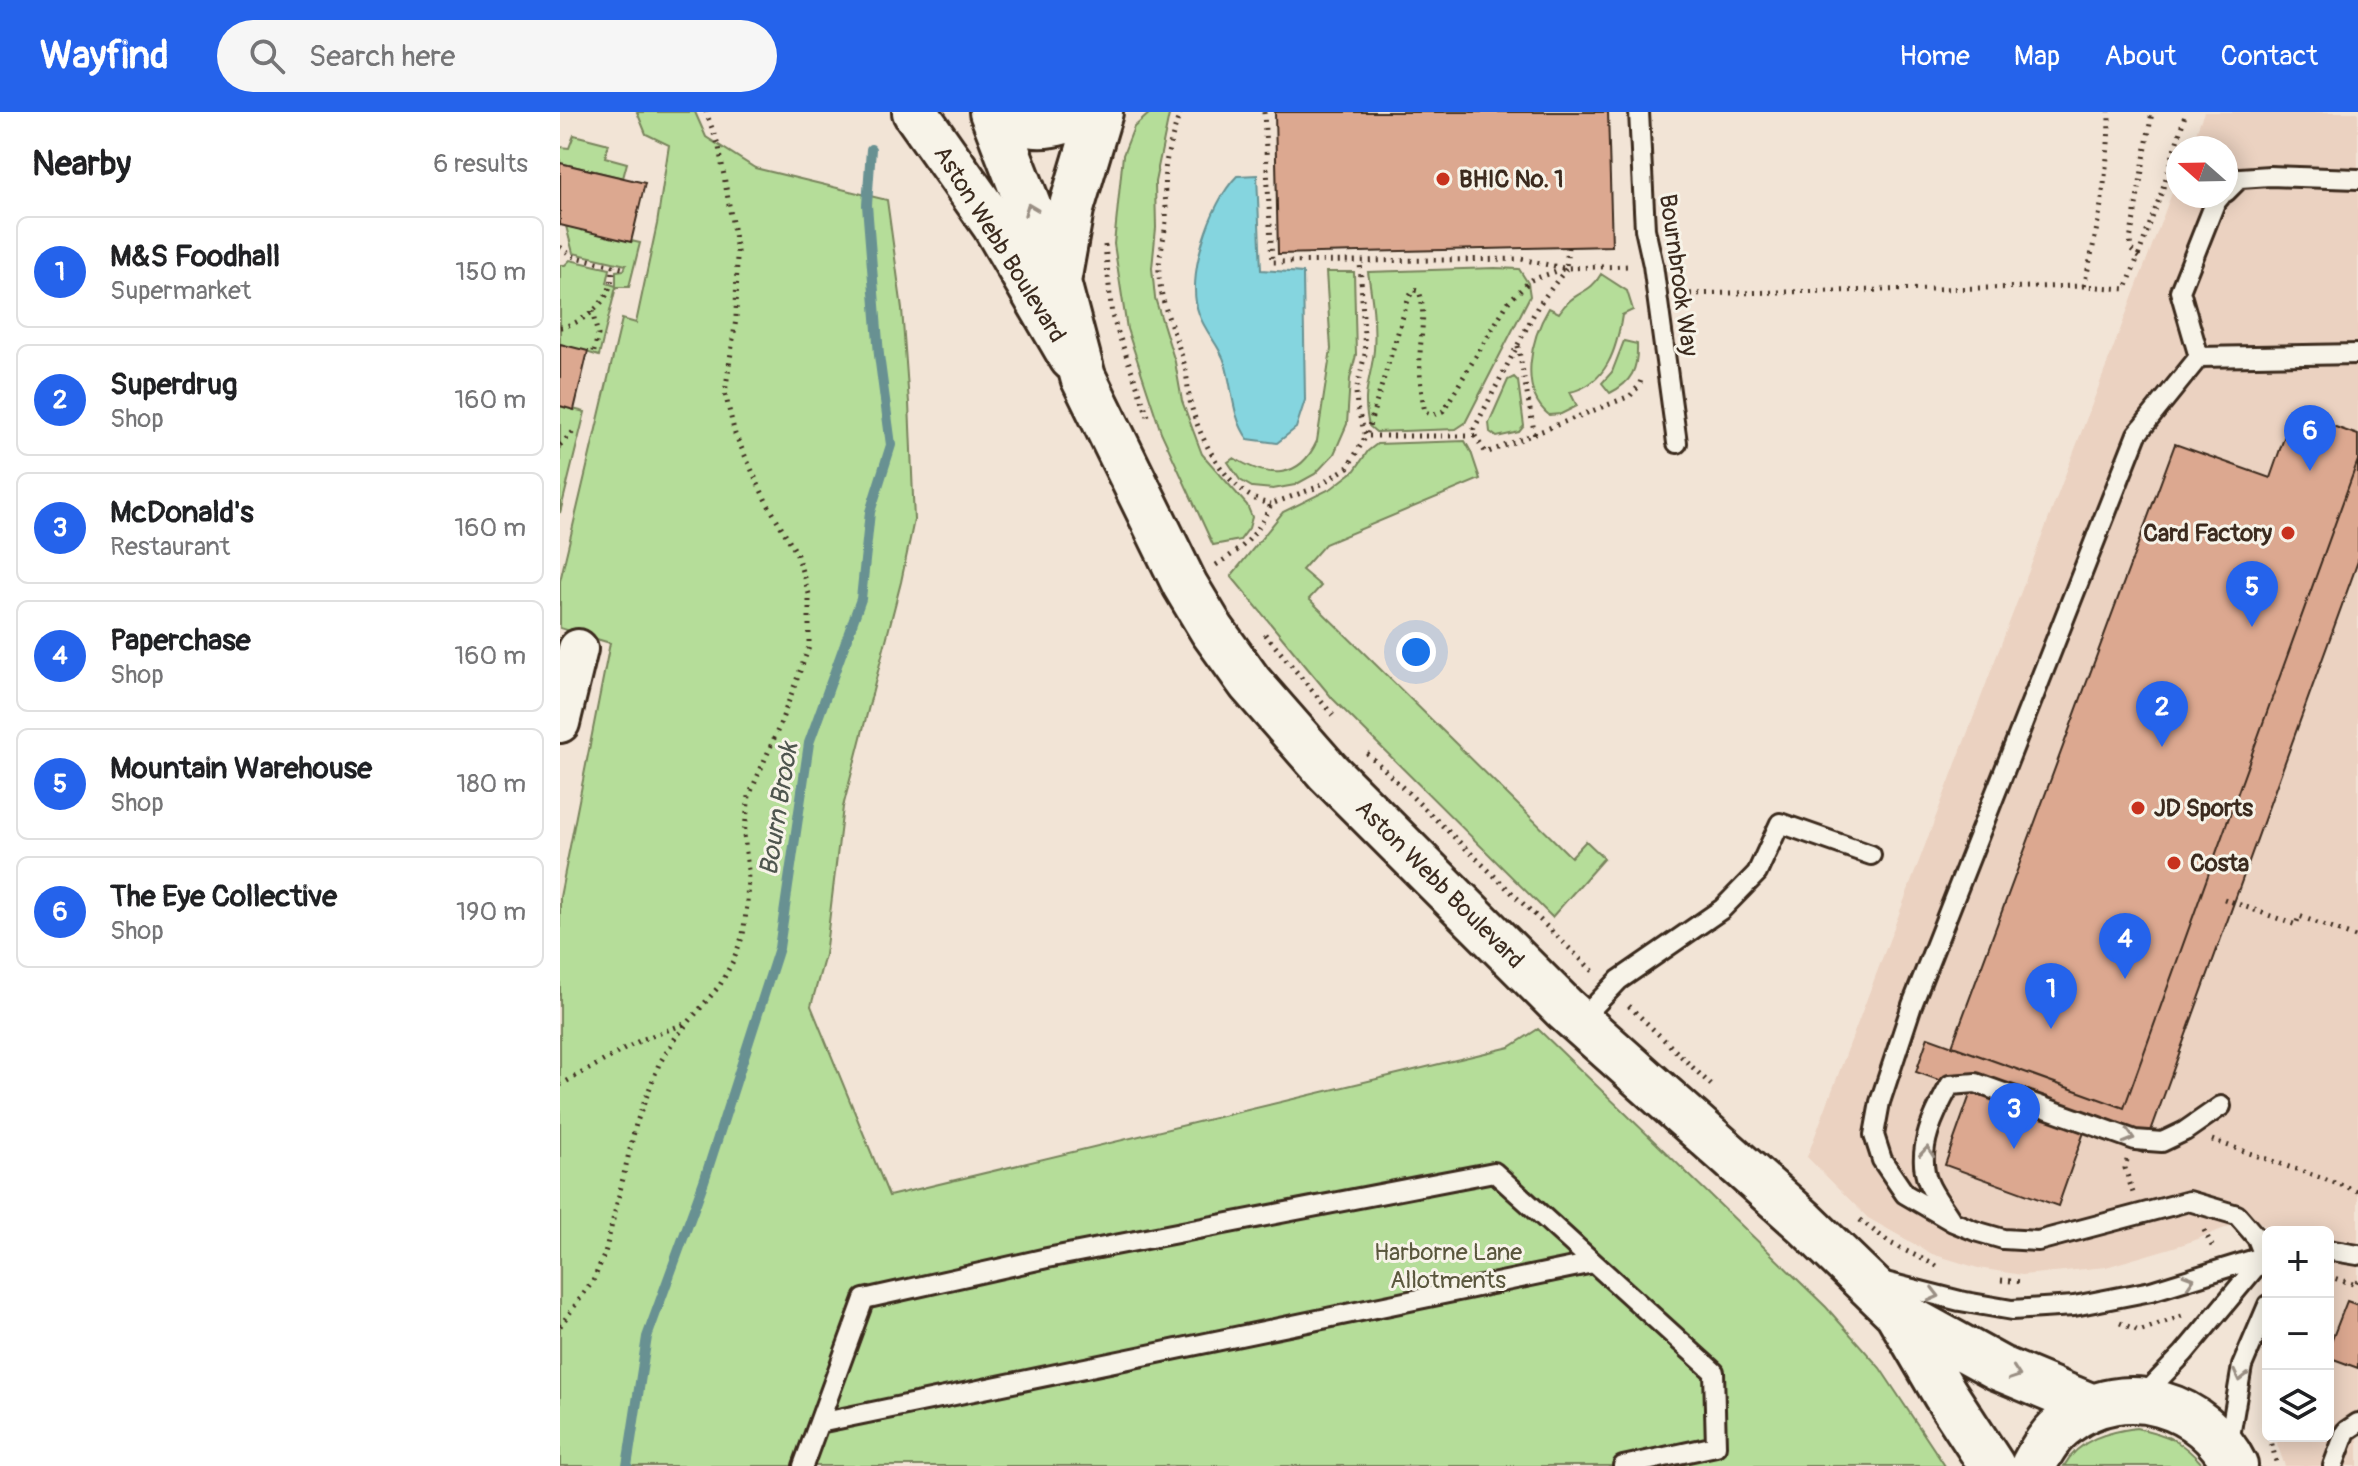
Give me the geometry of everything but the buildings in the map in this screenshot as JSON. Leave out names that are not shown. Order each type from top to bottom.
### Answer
[{"type":"main road","name":"Aston Webb Boulevard","points":[[915,112],[994,224],[1083,377],[1185,585],[1250,683],[1328,772],[1579,1022],[1804,1222],[1897,1312],[1992,1466]]},
{"type":"main road","name":"Aston Webb Boulevard","points":[[992,112],[1058,282],[1083,377]]},
{"type":"main road","points":[[992,112],[1013,123],[1035,127],[1059,124],[1083,112]]},
{"type":"main road","name":"Aston Webb Boulevard","points":[[1058,282],[1071,209],[1100,112]]},
{"type":"main road","name":"Aston Webb Boulevard","points":[[1897,1312],[1999,1368],[2093,1407]]},
{"type":"main road","points":[[2033,1466],[2046,1442],[2067,1421],[2093,1407],[2140,1399],[2176,1408],[2196,1418],[2213,1432],[2232,1458]]},
{"type":"street","points":[[560,723],[578,649]]},
{"type":"lane","name":"Bournbrook Way","points":[[1639,112],[1645,229],[1653,265],[1677,443]]},
{"type":"lane","points":[[2238,180],[2270,176],[2358,179]]},
{"type":"lane","points":[[2199,357],[2180,291],[2213,208]]},
{"type":"lane","points":[[2199,357],[2358,354]]},
{"type":"lane","points":[[2199,357],[2137,434],[1912,1005],[1880,1102],[1874,1135],[1888,1170],[1905,1194],[1953,1222],[2003,1239],[2038,1241],[2189,1201],[2237,1215],[2262,1248]]},
{"type":"lane","points":[[1579,1022],[1619,980],[1722,909],[1757,873],[1780,823],[1871,855]]},
{"type":"lane","points":[[1953,1222],[1927,1180],[1924,1152],[1933,1115],[1950,1085],[1976,1083],[2135,1140],[2162,1142],[2185,1131],[2221,1106]]},
{"type":"lane","points":[[803,1466],[864,1299],[1047,1258],[1494,1172],[1714,1372],[1716,1446],[1623,1466]]},
{"type":"lane","points":[[2334,1251],[2358,1255]]},
{"type":"lane","points":[[1859,1275],[1960,1301],[2012,1310],[2074,1306],[2139,1294],[2262,1257]]},
{"type":"lane","points":[[2140,1399],[2184,1353],[2262,1261]]},
{"type":"lane","points":[[819,1423],[1593,1263]]},
{"type":"lane","points":[[2232,1458],[2242,1366],[2262,1319]]},
{"type":"lane","points":[[2333,1466],[2346,1431],[2358,1423]]},
{"type":"path","points":[[560,1326],[593,1281],[605,1253],[636,1124],[659,1064],[720,985],[743,935],[748,870],[744,835],[749,796],[809,647],[809,594],[796,552],[766,501],[735,434],[725,393],[736,319],[737,251],[719,147],[706,112]]},
{"type":"path","points":[[1180,112],[1165,174],[1166,222],[1159,275],[1167,317],[1183,361],[1190,403],[1203,439],[1215,459],[1257,502],[1271,504],[1315,488],[1348,467],[1366,436],[1409,297],[1414,290],[1419,291],[1423,303],[1420,358],[1422,399],[1425,412],[1433,415],[1443,411],[1509,301],[1531,280],[1566,268]]},
{"type":"path","points":[[2084,286],[2099,225],[2109,158],[2109,112]]},
{"type":"path","points":[[2139,257],[2131,250],[2130,241],[2152,112]]},
{"type":"path","points":[[1262,113],[1272,262],[1521,259],[1566,268],[1674,264],[1679,294],[2084,286],[2126,289],[2186,112]]},
{"type":"path","points":[[1105,230],[1112,316],[1151,425]]},
{"type":"path","points":[[560,247],[572,256],[622,268]]},
{"type":"path","points":[[1568,247],[1566,268],[1538,306],[1517,344],[1474,429],[1475,436],[1486,453],[1535,436],[1630,396],[1639,386],[1644,372]]},
{"type":"path","points":[[1360,261],[1365,354],[1356,391],[1357,408],[1366,436]]},
{"type":"path","points":[[560,327],[592,311],[609,291],[614,266]]},
{"type":"path","points":[[1631,266],[1633,281]]},
{"type":"path","points":[[592,311],[598,335],[593,355]]},
{"type":"path","points":[[1517,344],[1535,436]]},
{"type":"path","points":[[560,445],[573,432]]},
{"type":"path","points":[[1366,436],[1475,436]]},
{"type":"path","points":[[1212,567],[1242,549],[1261,526],[1271,504]]},
{"type":"path","points":[[2224,899],[2296,925],[2299,916],[2358,938]]},
{"type":"path","points":[[560,1085],[641,1040],[688,1023]]},
{"type":"path","points":[[2185,1131],[2358,1191]]},
{"type":"path","points":[[2111,1324],[2119,1322],[2139,1331],[2189,1313]]},
{"type":"path","points":[[2271,1442],[2277,1466]]},
{"type":"shaded area","points":[[2204,112],[2358,112],[2358,1466],[2285,1466],[2277,1444],[2334,1442],[2334,1226],[2265,1226],[2253,1217],[2184,1244],[2106,1267],[2022,1275],[1978,1268],[1932,1254],[1868,1218],[1807,1157],[2166,208],[2238,208],[2238,136],[2195,136]]},
{"type":"green space","name":"Harborne Lane Allotments","points":[[637,112],[695,112],[706,137],[755,168],[887,200],[902,309],[914,520],[843,807],[825,955],[811,1006],[889,1196],[1510,1047],[1538,1029],[1826,1307],[1880,1368],[1945,1466],[560,1466],[560,897],[610,643],[560,628],[560,581],[622,319],[636,323],[657,224],[669,145],[646,134]]},
{"type":"green space","points":[[1151,112],[1167,112],[1169,115],[1155,182],[1156,228],[1152,268],[1155,298],[1175,362],[1182,401],[1202,454],[1247,505],[1252,517],[1249,528],[1240,540],[1213,545],[1161,432],[1127,329],[1114,244],[1123,155],[1134,127]]},
{"type":"green space","points":[[574,135],[609,144],[605,157],[627,163],[623,178],[560,163],[560,147],[569,148]]},
{"type":"green space","points":[[566,226],[640,243],[629,287],[616,287],[599,356],[560,344],[560,265],[570,260],[610,269],[607,283],[616,286],[616,271],[624,270],[626,265],[573,253]]},
{"type":"green space","points":[[1519,269],[1528,283],[1530,296],[1465,423],[1456,429],[1376,432],[1369,426],[1366,404],[1374,340],[1368,272]]},
{"type":"green space","points":[[1326,272],[1354,272],[1356,355],[1350,379],[1347,424],[1334,454],[1315,474],[1295,485],[1273,489],[1252,487],[1240,480],[1228,462],[1234,458],[1258,469],[1281,472],[1301,463],[1317,441],[1331,349]]},
{"type":"green space","points":[[1601,274],[1627,291],[1633,310],[1622,315],[1613,352],[1601,373],[1583,388],[1570,392],[1577,406],[1561,414],[1549,415],[1533,392],[1531,363],[1537,334],[1549,308],[1559,313],[1570,300],[1592,286]]},
{"type":"green space","points":[[1624,341],[1637,344],[1635,368],[1624,384],[1610,393],[1602,383],[1612,372]]},
{"type":"green space","points":[[1514,377],[1518,381],[1524,426],[1519,432],[1497,437],[1490,432],[1489,423],[1508,380]]},
{"type":"green space","points":[[560,406],[585,412],[560,513]]},
{"type":"green space","points":[[1465,441],[1480,479],[1325,544],[1302,570],[1321,586],[1309,599],[1571,857],[1586,841],[1604,858],[1552,917],[1333,699],[1231,576],[1283,512],[1332,488],[1355,470],[1377,444]]},
{"type":"green space","points":[[2136,1428],[2174,1440],[2204,1466],[2064,1466],[2078,1449],[2095,1438]]},
{"type":"water","points":[[1257,175],[1261,270],[1303,273],[1305,400],[1296,428],[1277,443],[1248,439],[1243,431],[1225,363],[1202,321],[1196,299],[1198,262],[1209,222],[1237,176]]},
{"type":"waterway","name":"Bourn Brook","points":[[627,1466],[647,1337],[704,1181],[779,948],[809,743],[861,599],[870,512],[891,445],[879,355],[867,205],[871,149]]},
{"type":"place","name":"BHIC No. 1","points":[[1443,179]]},
{"type":"place","name":"The Eye Collective","points":[[2310,471]]},
{"type":"place","name":"Card Factory","points":[[2288,533]]},
{"type":"place","name":"Mountain Warehouse","points":[[2252,627]]},
{"type":"place","name":"Superdrug","points":[[2162,747]]},
{"type":"place","name":"JD Sports","points":[[2138,808]]},
{"type":"place","name":"Costa","points":[[2174,863]]},
{"type":"place","name":"Paperchase","points":[[2125,979]]},
{"type":"place","name":"M&S Foodhall","points":[[2051,1029]]},
{"type":"place","name":"McDonald's","points":[[2014,1149]]}]
